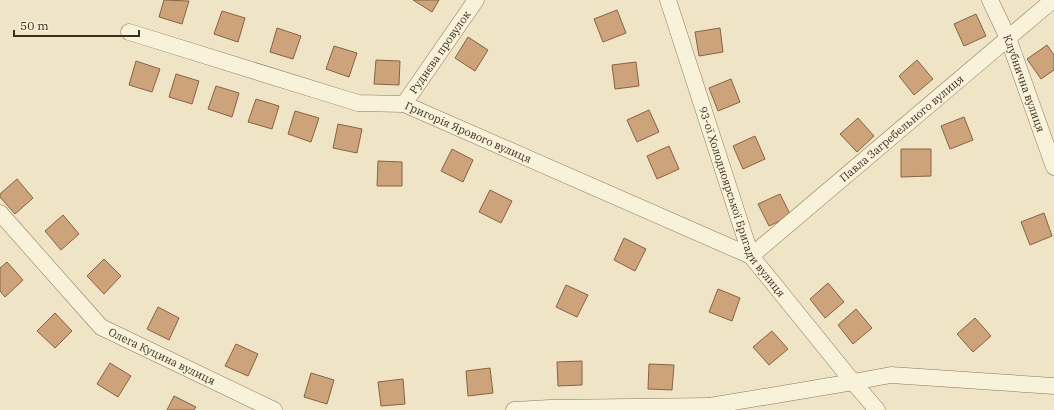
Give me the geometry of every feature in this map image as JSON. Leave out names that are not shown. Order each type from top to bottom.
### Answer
[{"type":"street","name":"Руднєва провулок","points":[[404,104],[476,0]]},
{"type":"street","name":"93-ої Холодноярської Бригади вулиця","points":[[668,0],[751,256],[877,410]]},
{"type":"street","name":"Клубнична вулиця","points":[[990,0],[1008,38],[1054,168]]},
{"type":"street","name":"Павла Загребельного вулиця","points":[[751,256],[1053,0]]},
{"type":"street","name":"Григорія Ярового вулиця","points":[[129,32],[358,103],[404,104],[751,256]]},
{"type":"street","name":"Олега Куцина вулиця","points":[[0,213],[101,327],[274,410]]},
{"type":"street","points":[[514,410],[550,408],[708,408],[891,375],[1054,386]]},
{"type":"building","points":[[164,0],[189,1],[182,24],[159,17]]},
{"type":"building","points":[[413,0],[439,0],[432,12]]},
{"type":"building","points":[[617,10],[626,33],[603,42],[594,19]]},
{"type":"building","points":[[222,11],[245,18],[238,42],[214,34]]},
{"type":"building","points":[[976,14],[986,36],[964,46],[954,24]]},
{"type":"building","points":[[277,28],[301,36],[293,59],[270,52]]},
{"type":"building","points":[[720,28],[723,52],[699,56],[695,32]]},
{"type":"building","points":[[468,37],[488,50],[475,71],[455,58]]},
{"type":"building","points":[[1047,45],[1054,55],[1054,70],[1041,79],[1027,59]]},
{"type":"building","points":[[334,46],[357,53],[349,77],[326,69]]},
{"type":"building","points":[[376,60],[400,61],[399,85],[374,84]]},
{"type":"building","points":[[917,60],[933,79],[914,95],[899,76]]},
{"type":"building","points":[[136,61],[160,69],[152,92],[129,85]]},
{"type":"building","points":[[636,62],[639,86],[615,89],[612,65]]},
{"type":"building","points":[[176,74],[199,81],[192,104],[169,97]]},
{"type":"building","points":[[731,79],[740,102],[718,111],[709,88]]},
{"type":"building","points":[[216,86],[239,93],[232,117],[208,109]]},
{"type":"building","points":[[256,99],[279,106],[272,129],[248,122]]},
{"type":"building","points":[[649,110],[659,132],[637,142],[627,120]]},
{"type":"building","points":[[295,111],[319,118],[311,142],[288,134]]},
{"type":"building","points":[[964,117],[973,140],[950,149],[941,126]]},
{"type":"building","points":[[858,118],[874,136],[857,152],[840,134]]},
{"type":"building","points":[[338,124],[362,129],[357,153],[333,148]]},
{"type":"building","points":[[755,136],[765,159],[743,169],[733,146]]},
{"type":"building","points":[[669,146],[679,169],[657,179],[647,156]]},
{"type":"building","points":[[452,149],[473,160],[463,182],[441,171]]},
{"type":"building","points":[[901,149],[931,149],[931,176],[901,177]]},
{"type":"building","points":[[378,161],[402,162],[402,186],[377,186]]},
{"type":"building","points":[[17,179],[33,198],[15,214],[0,197],[0,194]]},
{"type":"building","points":[[490,190],[512,201],[501,223],[479,212]]},
{"type":"building","points":[[780,194],[791,216],[769,226],[758,204]]},
{"type":"building","points":[[1044,213],[1052,236],[1030,245],[1021,222]]},
{"type":"building","points":[[63,215],[79,234],[61,250],[45,231]]},
{"type":"building","points":[[624,238],[646,249],[635,271],[614,260]]},
{"type":"building","points":[[104,259],[121,276],[104,294],[87,276]]},
{"type":"building","points":[[7,262],[23,280],[5,297],[0,291],[0,268]]},
{"type":"building","points":[[828,283],[844,302],[825,318],[810,299]]},
{"type":"building","points":[[566,285],[588,295],[577,317],[556,307]]},
{"type":"building","points":[[718,289],[740,298],[732,321],[709,312]]},
{"type":"building","points":[[158,307],[179,318],[169,340],[147,329]]},
{"type":"building","points":[[856,309],[872,328],[853,344],[838,325]]},
{"type":"building","points":[[55,313],[72,331],[55,348],[37,331]]},
{"type":"building","points":[[975,318],[991,336],[973,352],[957,334]]},
{"type":"building","points":[[772,331],[788,349],[769,365],[753,347]]},
{"type":"building","points":[[236,344],[258,354],[248,376],[225,366]]},
{"type":"building","points":[[582,361],[582,385],[558,386],[557,362]]},
{"type":"building","points":[[110,363],[131,376],[118,397],[97,384]]},
{"type":"building","points":[[649,364],[674,365],[672,390],[648,389]]},
{"type":"building","points":[[490,368],[493,393],[468,396],[466,371]]},
{"type":"building","points":[[311,373],[334,380],[327,404],[304,397]]},
{"type":"building","points":[[403,379],[405,404],[381,406],[378,382]]},
{"type":"building","points":[[174,396],[196,407],[194,410],[167,410]]}]
